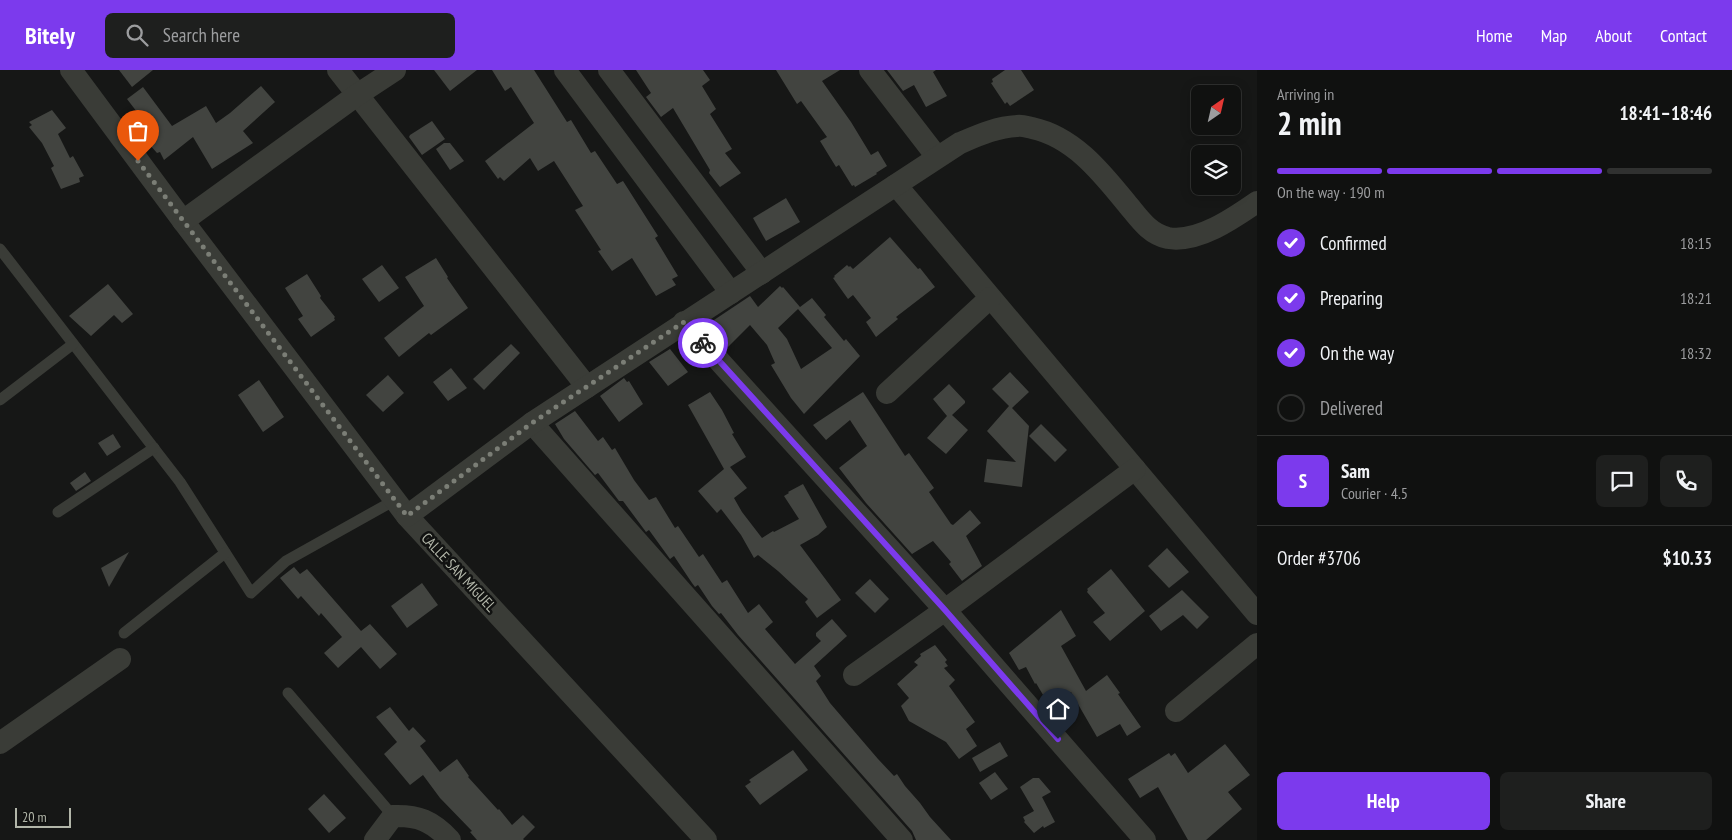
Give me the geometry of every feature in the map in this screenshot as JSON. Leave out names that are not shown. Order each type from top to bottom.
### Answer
[{"type":"street","name":"CALLE SAN MIGUEL","points":[[71,70],[401,508],[706,840]]},
{"type":"street","points":[[338,70],[587,387]]},
{"type":"street","points":[[183,221],[395,70]]},
{"type":"street","points":[[565,70],[731,293]]},
{"type":"street","points":[[609,70],[762,273]]},
{"type":"street","points":[[870,70],[937,157]]},
{"type":"street","points":[[401,508],[937,157],[960,143],[991,130],[1020,125],[1047,132],[1073,146],[1113,186],[1144,224],[1154,233],[1167,238],[1183,238],[1199,234],[1230,220],[1247,218],[1257,202]]},
{"type":"street","points":[[896,185],[1257,614]]},
{"type":"street","points":[[887,393],[990,298]]},
{"type":"street","points":[[684,322],[945,610],[1146,840]]},
{"type":"street","points":[[532,423],[902,840]]},
{"type":"street","points":[[854,675],[1135,469]]},
{"type":"street","points":[[1176,711],[1257,644]]},
{"type":"street","points":[[0,743],[120,659]]},
{"type":"street","points":[[375,840],[392,816],[411,816],[428,823],[437,827],[450,840]]},
{"type":"lane","points":[[0,249],[180,482],[251,593],[286,561],[401,508]]},
{"type":"lane","points":[[0,400],[73,344]]},
{"type":"lane","points":[[58,512],[154,448]]},
{"type":"lane","points":[[124,633],[226,553]]},
{"type":"lane","points":[[288,693],[392,816]]},
{"type":"building","points":[[119,70],[153,70],[132,87]]},
{"type":"building","points":[[434,70],[477,70],[450,91]]},
{"type":"building","points":[[492,70],[534,70],[567,122],[571,120],[591,153],[595,151],[617,184],[623,181],[658,236],[655,238],[678,276],[672,279],[676,285],[656,296],[632,258],[612,271],[598,251],[601,250],[575,210],[583,206],[554,161],[538,171],[530,158],[504,181],[500,177],[498,179],[485,161],[534,123],[511,87],[505,91]]},
{"type":"building","points":[[636,70],[703,70],[710,80],[702,86],[716,109],[710,114],[732,149],[725,153],[741,173],[720,187],[709,173],[710,170],[673,108],[661,117],[646,97],[651,93]]},
{"type":"building","points":[[776,70],[840,70],[822,81],[851,122],[871,155],[878,151],[887,166],[855,187],[854,185],[852,186],[839,165],[836,167],[820,141],[827,137],[801,101],[797,104]]},
{"type":"building","points":[[887,70],[936,70],[933,72],[947,96],[926,107],[914,85],[903,91]]},
{"type":"building","points":[[1005,70],[1021,70],[1034,90],[1010,106],[1007,102],[1005,104],[991,83],[993,82],[992,79]]},
{"type":"building","points":[[261,86],[275,102],[243,131],[253,143],[212,169],[193,137],[164,160],[160,152],[157,153],[142,136],[150,129],[127,99],[143,87],[172,126],[206,106],[216,123]]},
{"type":"building","points":[[52,110],[66,128],[58,134],[70,158],[73,156],[84,176],[79,178],[80,182],[61,189],[51,168],[54,166],[42,143],[29,127],[32,125],[29,122]]},
{"type":"building","points":[[432,121],[445,139],[422,155],[409,137]]},
{"type":"building","points":[[444,143],[450,143],[464,161],[450,170],[436,149]]},
{"type":"building","points":[[786,198],[800,222],[766,241],[753,218]]},
{"type":"building","points":[[890,237],[918,269],[920,268],[935,287],[896,317],[898,319],[876,337],[866,322],[871,318],[853,295],[848,299],[833,278],[847,265],[853,269]]},
{"type":"building","points":[[436,258],[447,278],[468,308],[431,335],[429,333],[399,357],[384,338],[424,306],[405,277]]},
{"type":"building","points":[[382,265],[399,288],[379,302],[362,279]]},
{"type":"building","points":[[307,274],[321,296],[320,298],[335,317],[335,320],[311,337],[298,319],[303,316],[285,288]]},
{"type":"building","points":[[108,284],[133,314],[122,323],[114,315],[91,336],[69,316]]},
{"type":"building","points":[[780,286],[800,307],[812,298],[826,315],[824,317],[844,341],[846,339],[860,356],[804,414],[791,398],[771,365],[775,363],[767,345],[750,325],[728,347],[710,330],[712,328],[708,324],[750,296],[758,307]],"holes":[[[798,309],[832,348],[801,369],[787,339],[778,328]]]},
{"type":"building","points":[[511,344],[520,353],[484,390],[473,379]]},
{"type":"building","points":[[670,349],[688,372],[668,386],[649,362]]},
{"type":"building","points":[[451,368],[467,388],[448,401],[433,382]]},
{"type":"building","points":[[1010,372],[1029,392],[1012,408],[1029,426],[1022,487],[984,482],[987,459],[1016,462],[987,431],[1009,406],[992,389]]},
{"type":"building","points":[[388,375],[404,393],[383,412],[366,395]]},
{"type":"building","points":[[624,378],[627,382],[629,381],[643,404],[619,422],[600,396]]},
{"type":"building","points":[[259,380],[284,417],[263,432],[238,395]]},
{"type":"building","points":[[949,384],[965,401],[952,415],[968,430],[946,454],[927,438],[947,416],[933,399]]},
{"type":"building","points":[[710,392],[722,410],[734,433],[732,434],[746,457],[730,467],[747,488],[734,498],[762,538],[799,519],[784,496],[803,484],[827,527],[818,535],[800,545],[841,600],[817,618],[805,602],[808,599],[758,555],[754,558],[741,535],[721,509],[717,513],[698,491],[724,469],[688,405]]},
{"type":"building","points":[[863,392],[905,456],[909,453],[934,488],[929,492],[951,524],[953,525],[970,510],[981,523],[966,536],[982,566],[962,581],[949,564],[951,562],[933,541],[912,554],[866,503],[839,468],[867,446],[850,420],[826,440],[813,425]]},
{"type":"building","points":[[575,411],[598,441],[603,437],[612,450],[615,448],[634,480],[649,500],[656,497],[675,528],[678,526],[699,557],[703,554],[722,583],[727,580],[748,613],[759,604],[773,622],[765,629],[795,664],[821,641],[816,636],[816,633],[832,619],[847,636],[814,666],[821,676],[816,681],[830,703],[894,776],[897,774],[930,817],[951,840],[916,840],[912,831],[738,635],[721,613],[719,614],[712,606],[698,585],[695,587],[674,556],[670,559],[649,530],[646,532],[623,501],[619,501],[598,473],[595,475],[564,439],[555,424]]},
{"type":"building","points":[[1041,424],[1067,450],[1055,462],[1029,436]]},
{"type":"building","points":[[113,434],[121,447],[107,456],[98,443]]},
{"type":"building","points":[[85,472],[91,481],[76,491],[70,483]]},
{"type":"building","points":[[1167,548],[1189,572],[1169,588],[1148,566]]},
{"type":"building","points":[[129,552],[109,587],[101,568]]},
{"type":"building","points":[[294,567],[300,574],[307,569],[361,631],[370,624],[397,654],[380,669],[361,647],[338,668],[324,653],[342,637],[321,613],[319,616],[301,596],[298,599],[280,578]]},
{"type":"building","points":[[1111,569],[1145,611],[1110,641],[1093,622],[1105,613],[1087,592],[1087,589]]},
{"type":"building","points":[[870,579],[889,599],[875,613],[855,593]]},
{"type":"building","points":[[422,583],[438,605],[407,628],[391,606]]},
{"type":"building","points":[[1182,590],[1209,617],[1197,629],[1183,615],[1161,631],[1149,616]]},
{"type":"building","points":[[1061,610],[1076,636],[1061,646],[1086,691],[1107,675],[1141,727],[1127,736],[1120,724],[1097,737],[1071,692],[1049,705],[1026,667],[1019,670],[1009,653]]},
{"type":"building","points":[[935,645],[947,660],[945,662],[948,666],[944,668],[955,680],[949,686],[975,722],[966,729],[977,746],[959,759],[946,742],[909,721],[901,706],[909,698],[897,684],[918,665],[914,662],[921,656],[920,654]]},
{"type":"building","points":[[390,707],[409,731],[413,727],[426,741],[420,746],[440,772],[457,759],[468,777],[512,825],[523,815],[535,827],[524,840],[477,840],[470,832],[472,831],[440,798],[423,775],[410,785],[384,754],[397,742],[376,717]]},
{"type":"building","points":[[1000,742],[1008,756],[980,772],[972,758]]},
{"type":"building","points":[[1225,744],[1250,775],[1228,792],[1242,809],[1206,840],[1188,840],[1158,787],[1140,798],[1128,779],[1169,753],[1171,756],[1175,753],[1188,773]]},
{"type":"building","points":[[793,750],[808,770],[760,805],[745,786],[751,782],[749,780]]},
{"type":"building","points":[[995,772],[1008,789],[991,800],[979,783]]},
{"type":"building","points":[[1033,778],[1039,778],[1051,792],[1042,797],[1055,822],[1044,828],[1043,826],[1034,833],[1024,822],[1023,817],[1034,811],[1020,787]]},
{"type":"building","points":[[324,794],[346,818],[329,833],[308,809]]},
{"type":"way so far","points":[[138,161],[407,516],[532,423],[684,322],[703,343]]},
{"type":"route","points":[[703,343],[945,610],[1058,739]]}]
